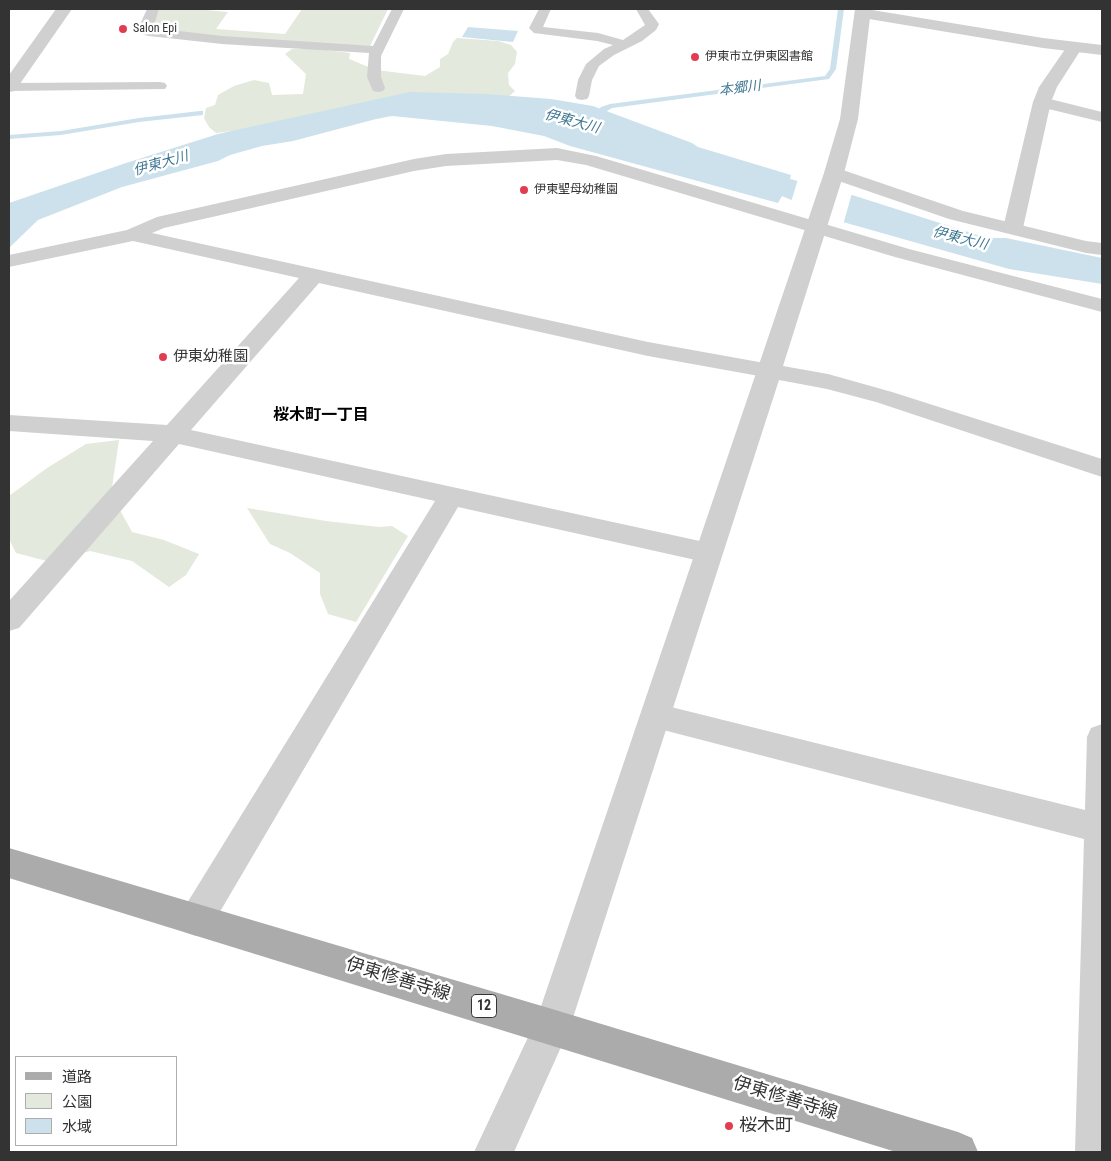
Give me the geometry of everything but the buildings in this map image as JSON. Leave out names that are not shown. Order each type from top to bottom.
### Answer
[{"type":"main road","name":"伊東修善寺線","points":[[9,863],[552,1027],[945,1150]]},
{"type":"street","points":[[9,87],[64,9]]},
{"type":"street","points":[[494,1152],[552,1027],[818,224],[849,118],[863,11],[1074,48],[1102,50]]},
{"type":"street","points":[[1013,228],[1042,102],[1048,87],[1074,48]]},
{"type":"street","points":[[1042,102],[1102,117]]},
{"type":"street","points":[[9,261],[132,235],[157,223],[414,165],[446,160],[557,154],[589,160],[818,224],[902,253],[1102,306]]},
{"type":"street","points":[[833,175],[860,180],[956,214],[1086,247],[1102,249]]},
{"type":"street","points":[[132,235],[648,349],[828,382],[884,397],[1102,468]]},
{"type":"street","points":[[9,620],[313,276]]},
{"type":"street","points":[[9,422],[172,434],[709,553]]},
{"type":"street","points":[[196,920],[452,495]]},
{"type":"street","points":[[655,716],[1101,829]]},
{"type":"street","points":[[1095,1152],[1102,737]]},
{"type":"lane","points":[[152,9],[145,29],[149,32],[222,40],[377,50]]},
{"type":"lane","points":[[378,88],[374,77],[374,56],[398,9]]},
{"type":"lane","points":[[545,9],[536,28],[598,37],[624,44]]},
{"type":"lane","points":[[582,96],[584,80],[593,64],[609,52],[651,27],[652,24],[642,9]]},
{"type":"lane","points":[[9,87],[160,86]]},
{"type":"green space","points":[[159,9],[196,9],[228,12],[216,29],[285,34],[302,9],[388,9],[370,46],[280,42],[169,32],[154,28],[155,17]]},
{"type":"green space","points":[[457,38],[498,41],[511,45],[517,52],[515,64],[508,73],[509,85],[515,91],[507,98],[216,133],[209,127],[204,118],[206,108],[215,105],[218,95],[234,86],[254,80],[269,83],[272,95],[303,94],[306,74],[285,54],[292,49],[318,49],[350,53],[349,59],[376,70],[425,76],[440,67],[440,59],[448,54],[453,42]]},
{"type":"green space","points":[[119,440],[111,494],[132,532],[164,540],[199,554],[186,575],[169,587],[132,561],[90,551],[51,562],[16,553],[9,539],[9,496],[47,468],[86,444]]},
{"type":"green space","points":[[247,508],[326,521],[379,527],[392,526],[408,536],[356,622],[328,614],[320,594],[320,573],[290,553],[270,544]]},
{"type":"water","points":[[468,27],[518,31],[513,42],[462,37]]},
{"type":"water","name":"伊東大川","points":[[410,92],[486,94],[551,99],[593,106],[692,143],[698,147],[791,175],[790,179],[849,194],[987,238],[1006,238],[1102,258],[1102,284],[1009,269],[843,222],[782,196],[778,203],[570,146],[544,136],[492,126],[392,116],[293,141],[262,146],[230,155],[218,161],[122,187],[38,220],[9,248],[9,203],[218,134]]},
{"type":"pier","points":[[798,179],[852,193],[843,225],[791,202]]},
{"type":"waterway","name":"本郷川","points":[[594,121],[604,109],[610,106],[827,78],[833,69],[841,9]]},
{"type":"waterway","points":[[9,137],[61,133],[139,120],[200,113]]},
{"type":"place","name":"Salon Epi","points":[[123,29]]},
{"type":"place","name":"伊東市立伊東図書館","points":[[695,57]]},
{"type":"place","name":"伊東聖母幼稚園","points":[[524,190]]},
{"type":"place","name":"伊東幼稚園","points":[[163,357]]},
{"type":"place","name":"桜木町","points":[[729,1126]]},
{"type":"district","name":"桜木町一丁目","points":[[321,416]]}]
